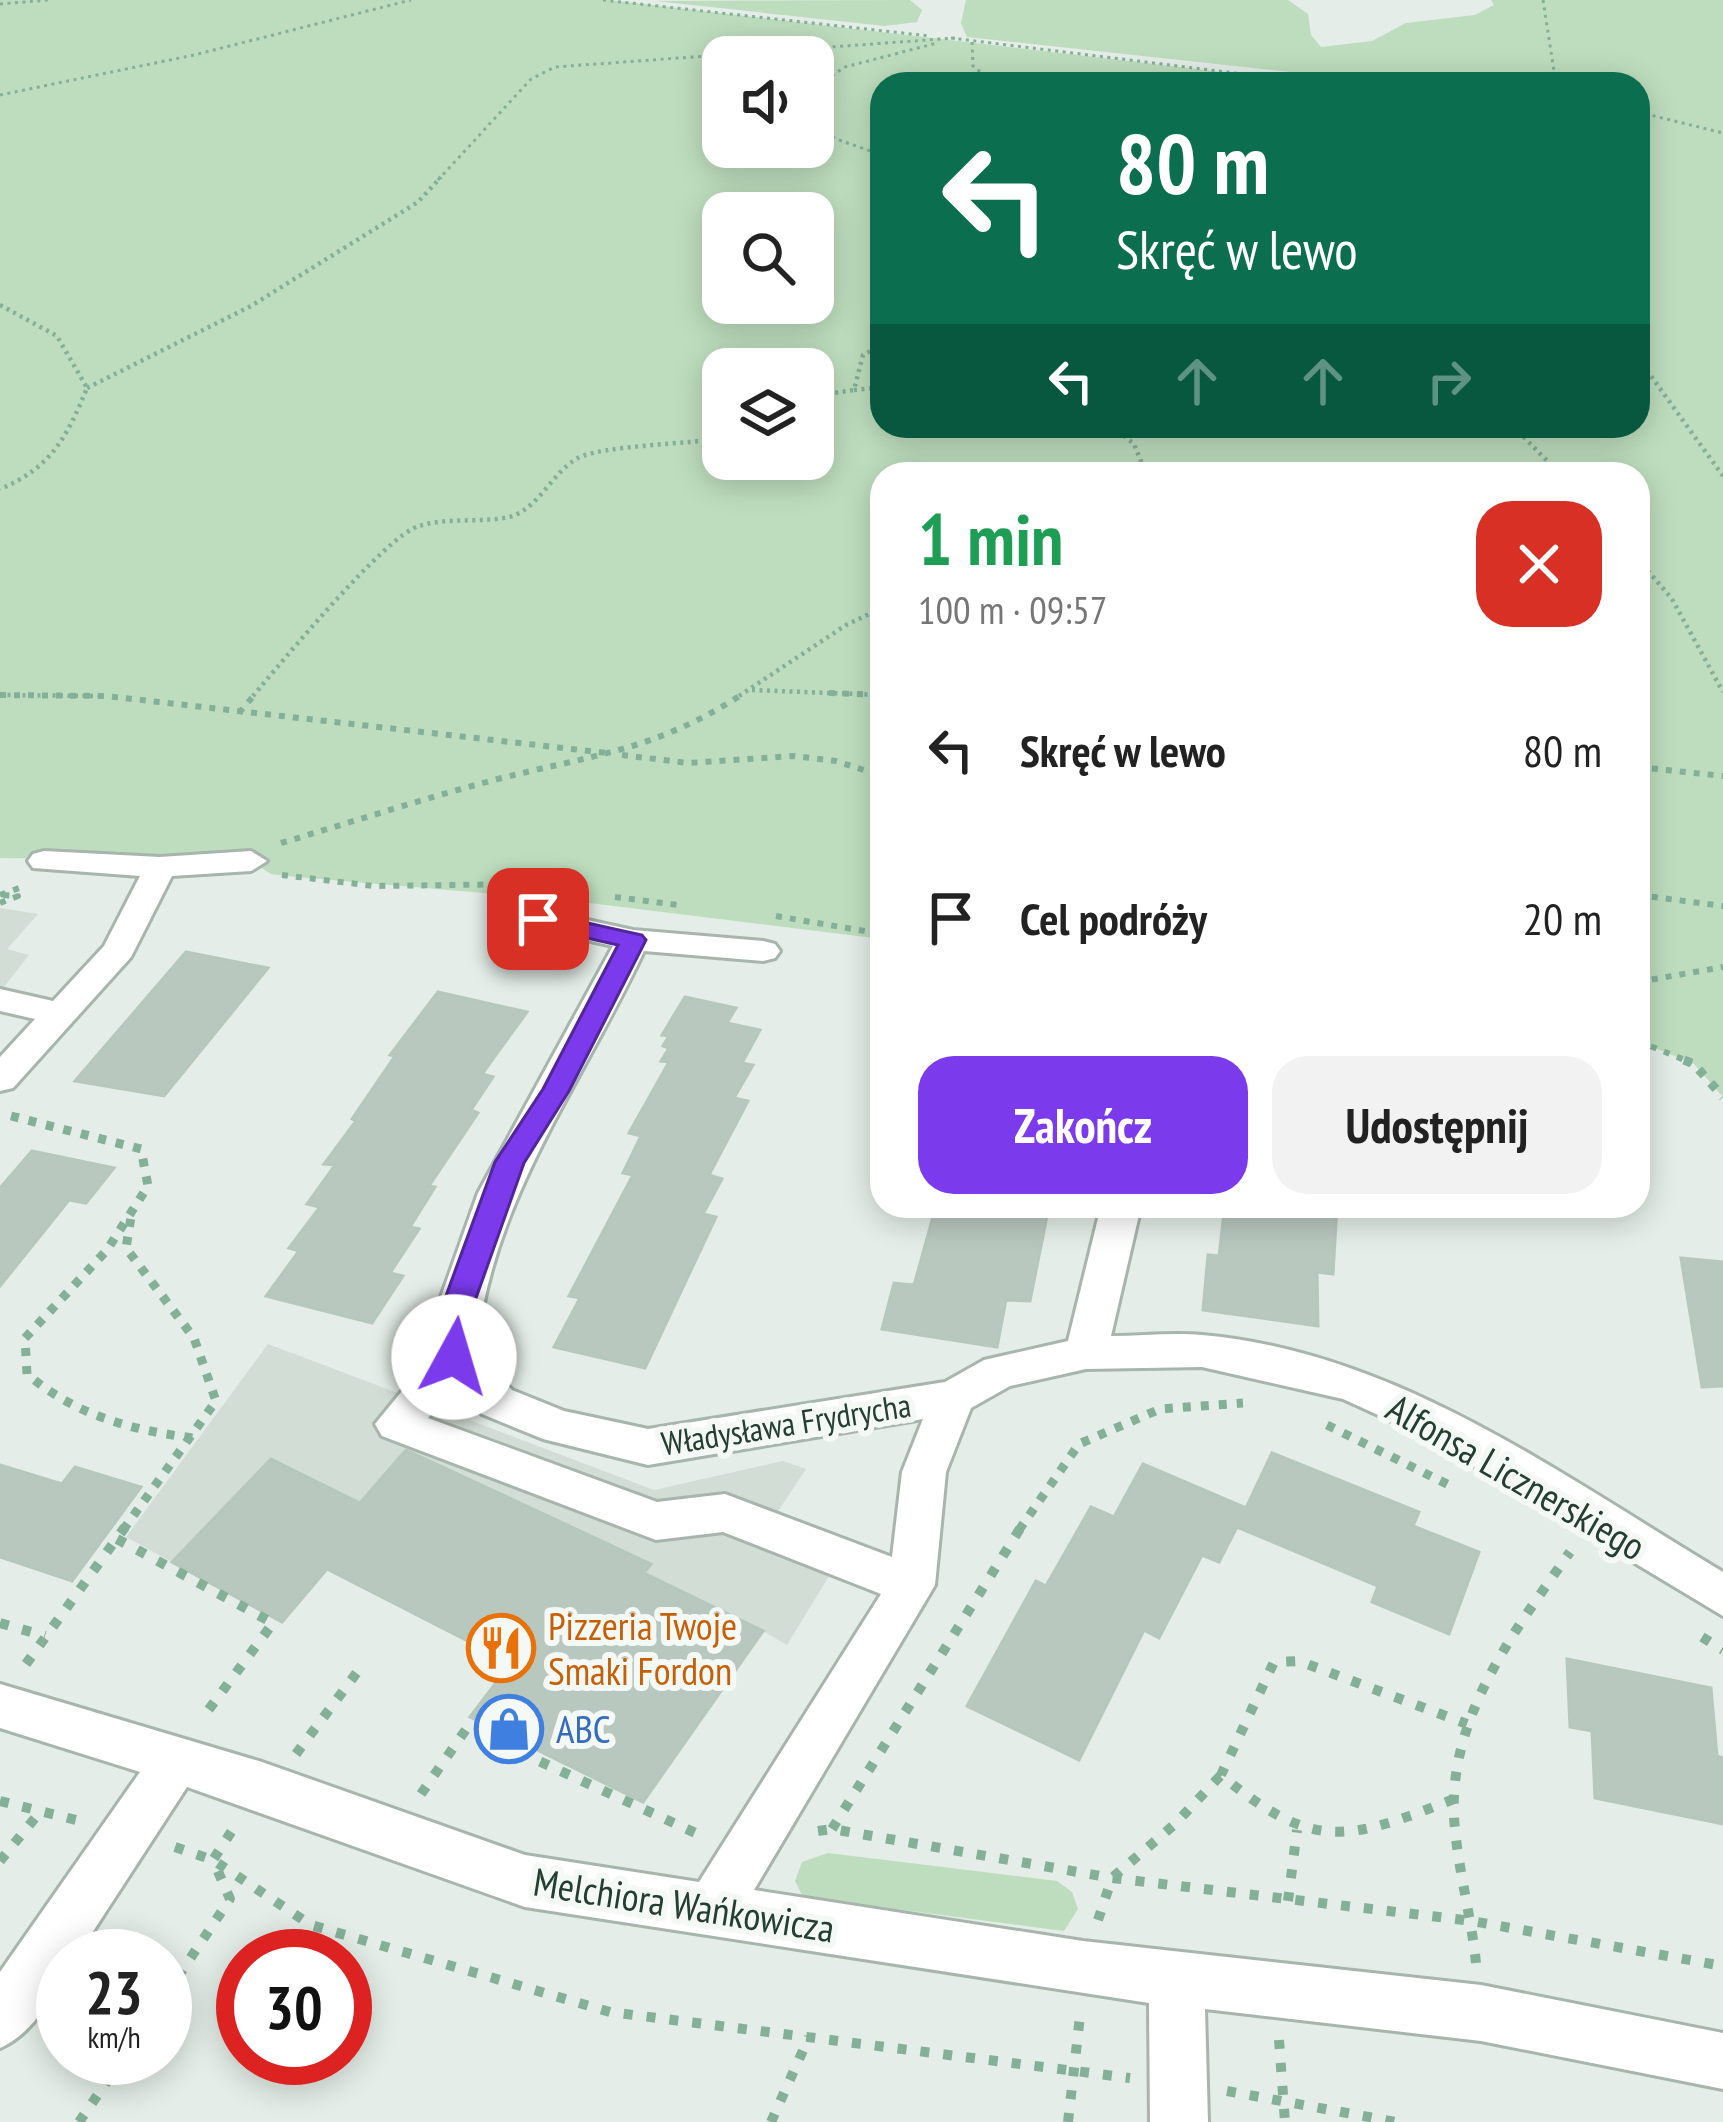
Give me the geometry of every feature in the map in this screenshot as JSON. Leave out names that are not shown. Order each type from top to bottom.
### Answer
[{"type":"street","points":[[44,861],[160,867],[251,861]]},
{"type":"street","points":[[0,1079],[119,950],[160,867]]},
{"type":"street","points":[[538,919],[633,940],[763,951]]},
{"type":"street","points":[[633,940],[556,1091],[510,1162],[455,1312],[454,1357],[397,1424],[656,1521],[725,1513],[912,1585]]},
{"type":"street","points":[[0,1000],[62,1013]]},
{"type":"street","points":[[1086,1353],[1118,1218]]},
{"type":"street","name":"Alfonsa Licznerskiego","points":[[954,1397],[999,1372],[1086,1353],[1202,1351],[1354,1385],[1435,1422],[1723,1596]]},
{"type":"street","name":"Władysława Frydrycha","points":[[454,1357],[497,1402],[558,1426],[648,1447],[954,1397]]},
{"type":"street","points":[[711,1912],[912,1585],[924,1472],[954,1397]]},
{"type":"street","name":"Melchiora Wańkowicza","points":[[13,1685],[174,1762],[407,1834],[525,1881],[1177,1980],[1480,2013],[1723,2061]]},
{"type":"street","points":[[0,2020],[132,1831],[174,1762]]},
{"type":"street","points":[[1177,1980],[1179,2102]]},
{"type":"path","points":[[0,4],[48,0]]},
{"type":"path","points":[[0,94],[194,55],[411,0]]},
{"type":"path","points":[[603,0],[1226,72]]},
{"type":"path","points":[[1543,0],[1554,72]]},
{"type":"path","points":[[834,75],[956,38]]},
{"type":"path","points":[[0,489],[35,476],[61,452],[87,388],[251,306],[418,202],[531,79],[555,68],[656,54],[956,38]]},
{"type":"path","points":[[972,41],[973,66],[980,72]]},
{"type":"path","points":[[1650,115],[1723,133]]},
{"type":"path","points":[[834,139],[870,151]]},
{"type":"path","points":[[0,305],[57,336],[87,388]]},
{"type":"path","points":[[854,390],[863,355],[870,351]]},
{"type":"path","points":[[1650,375],[1723,476]]},
{"type":"path","points":[[834,393],[870,388]]},
{"type":"path","points":[[1525,438],[1548,462]]},
{"type":"path","points":[[239,713],[322,613],[413,527],[472,517],[509,518],[526,509],[544,486],[580,456],[702,442]]},
{"type":"path","points":[[1650,573],[1672,599],[1723,692]]},
{"type":"path","points":[[251,861],[274,845],[398,807],[618,754],[703,720],[870,614]]},
{"type":"path","points":[[748,690],[870,695]]},
{"type":"path","points":[[0,695],[106,696],[688,763],[794,756],[836,761],[870,772]]},
{"type":"path","points":[[1650,767],[1723,776]]},
{"type":"path","points":[[1650,897],[1723,906]]},
{"type":"path","points":[[1650,980],[1723,967]]},
{"type":"path","points":[[1650,1046],[1694,1064],[1723,1097]]},
{"type":"path","points":[[0,1112],[95,1141],[142,1149],[148,1186],[67,1297],[25,1338],[26,1374],[70,1406],[158,1435],[193,1438]]},
{"type":"path","points":[[13,1685],[216,1401],[213,1372],[201,1344],[160,1298],[126,1248],[131,1215]]},
{"type":"path","points":[[832,1829],[1037,1502],[1079,1444],[1160,1408],[1244,1403],[1266,1409]]},
{"type":"path","points":[[1310,1420],[1332,1426],[1458,1490]]},
{"type":"path","points":[[116,1539],[273,1624],[174,1762]]},
{"type":"path","points":[[1554,1542],[1589,1564]]},
{"type":"path","points":[[1480,2013],[1454,1799],[1467,1724],[1509,1639],[1570,1552]]},
{"type":"path","points":[[0,1623],[45,1636]]},
{"type":"path","points":[[1685,1625],[1723,1650]]},
{"type":"path","points":[[1112,1879],[1221,1775],[1274,1662],[1298,1661],[1467,1724]]},
{"type":"path","points":[[213,1860],[262,1786],[294,1756],[358,1671]]},
{"type":"path","points":[[407,1834],[412,1805],[467,1728],[701,1836],[753,1842],[832,1829],[1112,1879],[1472,1921],[1723,1966]]},
{"type":"path","points":[[1221,1775],[1262,1811],[1297,1830],[1342,1836],[1376,1830],[1454,1799]]},
{"type":"path","points":[[0,1801],[132,1831],[213,1860],[311,1925],[610,2012],[809,2037],[1179,2102],[1284,2102],[1396,2122]]},
{"type":"path","points":[[0,1862],[39,1813]]},
{"type":"path","points":[[1288,1901],[1297,1830]]},
{"type":"path","points":[[192,1956],[230,1899],[213,1860]]},
{"type":"path","points":[[1275,1990],[1285,2122]]},
{"type":"path","points":[[771,2122],[809,2037]]},
{"type":"path","points":[[79,2122],[104,2085]]},
{"type":"shaded area","points":[[0,908],[38,914],[7,949],[29,955],[0,992]]},
{"type":"shaded area","points":[[268,1344],[654,1490],[783,1461],[806,1469],[775,1516],[846,1548],[787,1645],[763,1631],[643,1802],[470,1717],[510,1662],[328,1569],[282,1622],[126,1537]]},
{"type":"green space","points":[[0,0],[609,0],[1222,72],[870,72],[870,438],[1650,438],[1650,72],[1291,72],[967,37],[961,23],[966,0],[1288,0],[1308,14],[1311,35],[1321,47],[1372,41],[1406,23],[1475,15],[1494,5],[1491,0],[1723,0],[1723,1097],[1694,1064],[1650,1046],[1650,462],[870,462],[870,938],[565,900],[271,874],[251,861],[0,858]]},
{"type":"green space","points":[[910,0],[922,10],[917,22],[885,26],[655,1]]},
{"type":"green space","points":[[828,1853],[1057,1881],[1072,1892],[1078,1909],[1064,1931],[803,1897],[795,1881],[802,1862]]},
{"type":"building","points":[[186,952],[268,968],[164,1096],[75,1081]]},
{"type":"building","points":[[438,992],[527,1012],[482,1074],[493,1077],[471,1110],[478,1113],[429,1186],[435,1187],[410,1227],[419,1229],[390,1273],[403,1276],[372,1323],[266,1296],[299,1251],[289,1248],[320,1207],[307,1204],[335,1165],[324,1164],[356,1121],[352,1119],[395,1056],[390,1055]]},
{"type":"building","points":[[685,997],[736,1008],[727,1023],[760,1030],[742,1063],[753,1065],[734,1098],[748,1101],[709,1175],[722,1179],[703,1214],[716,1217],[645,1368],[554,1347],[580,1298],[569,1296],[633,1175],[623,1173],[641,1136],[629,1133],[669,1062],[661,1061],[669,1048],[663,1046],[669,1036],[662,1035]]},
{"type":"building","points":[[32,1151],[114,1168],[86,1203],[69,1200],[0,1286],[0,1188]]},
{"type":"building","points":[[933,1218],[1047,1218],[1030,1301],[1006,1300],[997,1347],[882,1329],[894,1283],[914,1285]]},
{"type":"building","points":[[1223,1218],[1336,1218],[1333,1274],[1317,1272],[1318,1326],[1203,1310],[1208,1255],[1219,1256]]},
{"type":"building","points":[[1681,1258],[1723,1262],[1723,1386],[1702,1387]]},
{"type":"building","points":[[406,1450],[651,1564],[644,1573],[763,1631],[643,1802],[470,1717],[511,1663],[327,1569],[282,1622],[172,1562],[271,1459],[360,1503]]},
{"type":"building","points":[[1272,1453],[1419,1512],[1413,1526],[1479,1552],[1449,1634],[1372,1602],[1378,1586],[1237,1527],[1219,1562],[1202,1555],[1159,1638],[1144,1630],[1079,1760],[967,1706],[1036,1581],[1046,1586],[1091,1507],[1114,1517],[1143,1464],[1246,1508]]},
{"type":"building","points":[[0,1465],[62,1484],[75,1467],[141,1487],[72,1581],[0,1557]]},
{"type":"building","points":[[1567,1659],[1711,1688],[1717,1756],[1723,1758],[1723,1824],[1595,1798],[1592,1731],[1570,1727]]},
{"type":"place","name":"Pizzeria Twoje Smaki Fordon","points":[[501,1648]]},
{"type":"place","name":"ABC","points":[[509,1729]]},
{"type":"route","points":[[454,1357],[455,1312],[510,1162],[556,1091],[633,940],[538,919]]}]
